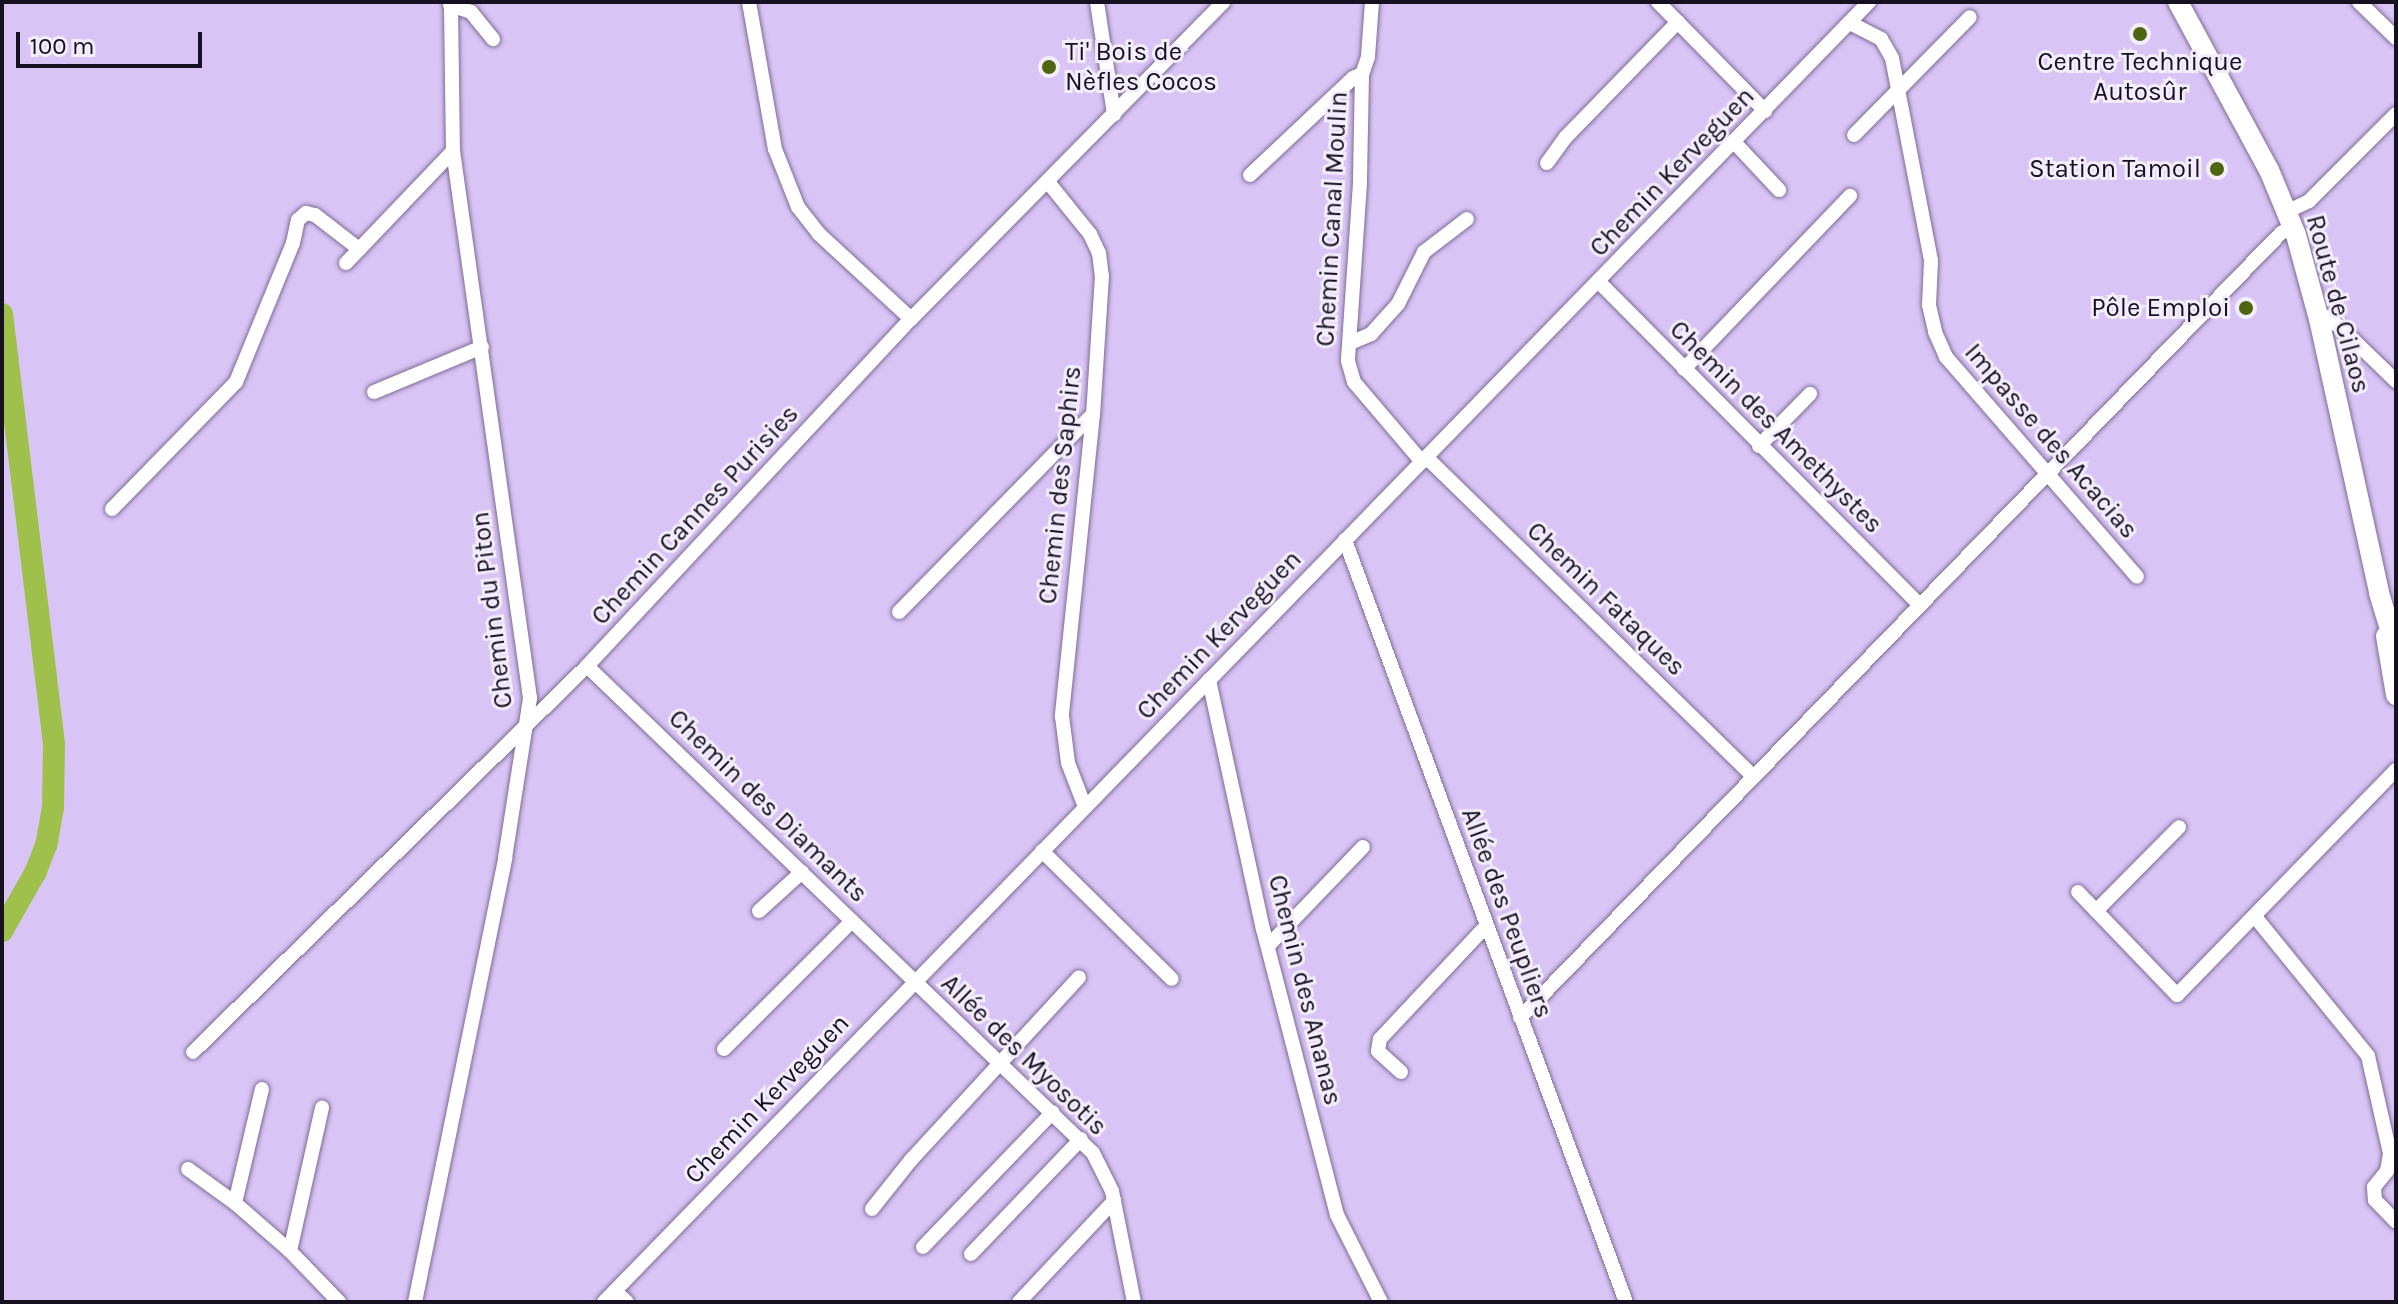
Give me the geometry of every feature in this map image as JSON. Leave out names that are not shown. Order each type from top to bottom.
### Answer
[{"type":"main road","name":"Route de Cilaos","points":[[2178,2],[2290,219],[2319,319],[2379,593],[2396,695]]},
{"type":"main road","name":"Route de Cilaos","points":[[2379,593],[2396,649]]},
{"type":"street","points":[[749,2],[775,149],[798,207],[819,234],[911,319]]},
{"type":"street","points":[[1097,2],[1114,115]]},
{"type":"street","name":"Chemin Cannes Purisies","points":[[193,1052],[587,666],[911,319],[1224,2]]},
{"type":"street","name":"Chemin Canal Moulin","points":[[1372,2],[1368,57],[1362,74],[1361,169],[1348,361],[1354,382],[1424,459]]},
{"type":"street","points":[[1658,2],[1765,111]]},
{"type":"street","name":"Chemin Kerveguen","points":[[604,1302],[1869,2]]},
{"type":"street","points":[[2359,2],[2396,38]]},
{"type":"street","points":[[450,4],[471,12],[493,39]]},
{"type":"street","name":"Chemin du Piton","points":[[415,1302],[505,858],[530,698],[453,151],[450,4]]},
{"type":"street","points":[[1854,135],[1970,17]]},
{"type":"street","points":[[1547,163],[1565,138],[1678,22]]},
{"type":"street","name":"Impasse des Acacias","points":[[1850,23],[1886,44],[1931,261],[1929,305],[1935,332],[1946,357],[2137,577]]},
{"type":"street","points":[[1250,175],[1353,78],[1362,74]]},
{"type":"street","points":[[1520,1018],[1752,775],[2047,476],[2281,233],[2290,219],[2396,114]]},
{"type":"street","points":[[1734,142],[1779,190]]},
{"type":"street","points":[[346,263],[453,151]]},
{"type":"street","name":"Chemin des Saphirs","points":[[1048,182],[1090,234],[1099,253],[1102,276],[1093,414],[1062,716],[1068,763],[1085,807]]},
{"type":"street","points":[[1684,369],[1850,196]]},
{"type":"street","points":[[112,509],[236,382],[293,243],[298,220],[306,213],[315,215],[359,249]]},
{"type":"street","points":[[1350,343],[1371,334],[1398,304],[1424,252],[1467,219]]},
{"type":"street","name":"Chemin des Amethystes","points":[[1599,282],[1920,605]]},
{"type":"street","points":[[2319,319],[2326,317],[2340,327],[2396,381]]},
{"type":"street","points":[[374,392],[482,347]]},
{"type":"street","points":[[1759,446],[1810,394]]},
{"type":"street","points":[[899,612],[1093,414]]},
{"type":"street","name":"Chemin Fataques","points":[[1424,459],[1752,775]]},
{"type":"street","name":"Allée des Peupliers","points":[[1345,540],[1626,1302]]},
{"type":"street","name":"Chemin des Diamants","points":[[587,666],[915,982]]},
{"type":"street","name":"Chemin des Ananas","points":[[1209,680],[1268,946],[1337,1215],[1381,1302]]},
{"type":"street","points":[[2078,892],[2177,995],[2256,918],[2396,770]]},
{"type":"street","points":[[2096,911],[2179,827]]},
{"type":"street","points":[[1268,946],[1363,847]]},
{"type":"street","points":[[1042,851],[1172,979]]},
{"type":"street","points":[[759,911],[802,872]]},
{"type":"street","points":[[2256,918],[2368,1056],[2390,1154],[2387,1171],[2374,1187],[2375,1200],[2396,1222]]},
{"type":"street","points":[[724,1049],[852,921]]},
{"type":"street","points":[[1401,1072],[1378,1051],[1380,1039],[1486,926]]},
{"type":"street","points":[[872,1209],[1079,977]]},
{"type":"street","name":"Allée des Myosotis","points":[[915,982],[1081,1139],[1103,1171],[1114,1201],[1131,1299]]},
{"type":"street","points":[[235,1203],[262,1089]]},
{"type":"street","points":[[290,1251],[322,1108]]},
{"type":"street","points":[[923,1247],[1053,1112]]},
{"type":"street","points":[[971,1254],[1081,1139]]},
{"type":"street","points":[[188,1169],[235,1203],[290,1251],[339,1302]]},
{"type":"street","points":[[1019,1302],[1114,1201]]},
{"type":"street","points":[[615,1291],[627,1302]]},
{"type":"waterway","points":[[2,314],[54,744],[53,807],[46,845],[35,873],[2,931]]},
{"type":"place","name":"Centre Technique Autosûr","points":[[2140,34]]},
{"type":"place","name":"Ti' Bois de Nèfles Cocos","points":[[1049,67]]},
{"type":"place","name":"Station Tamoil","points":[[2217,169]]},
{"type":"place","name":"Pôle Emploi","points":[[2246,308]]}]
